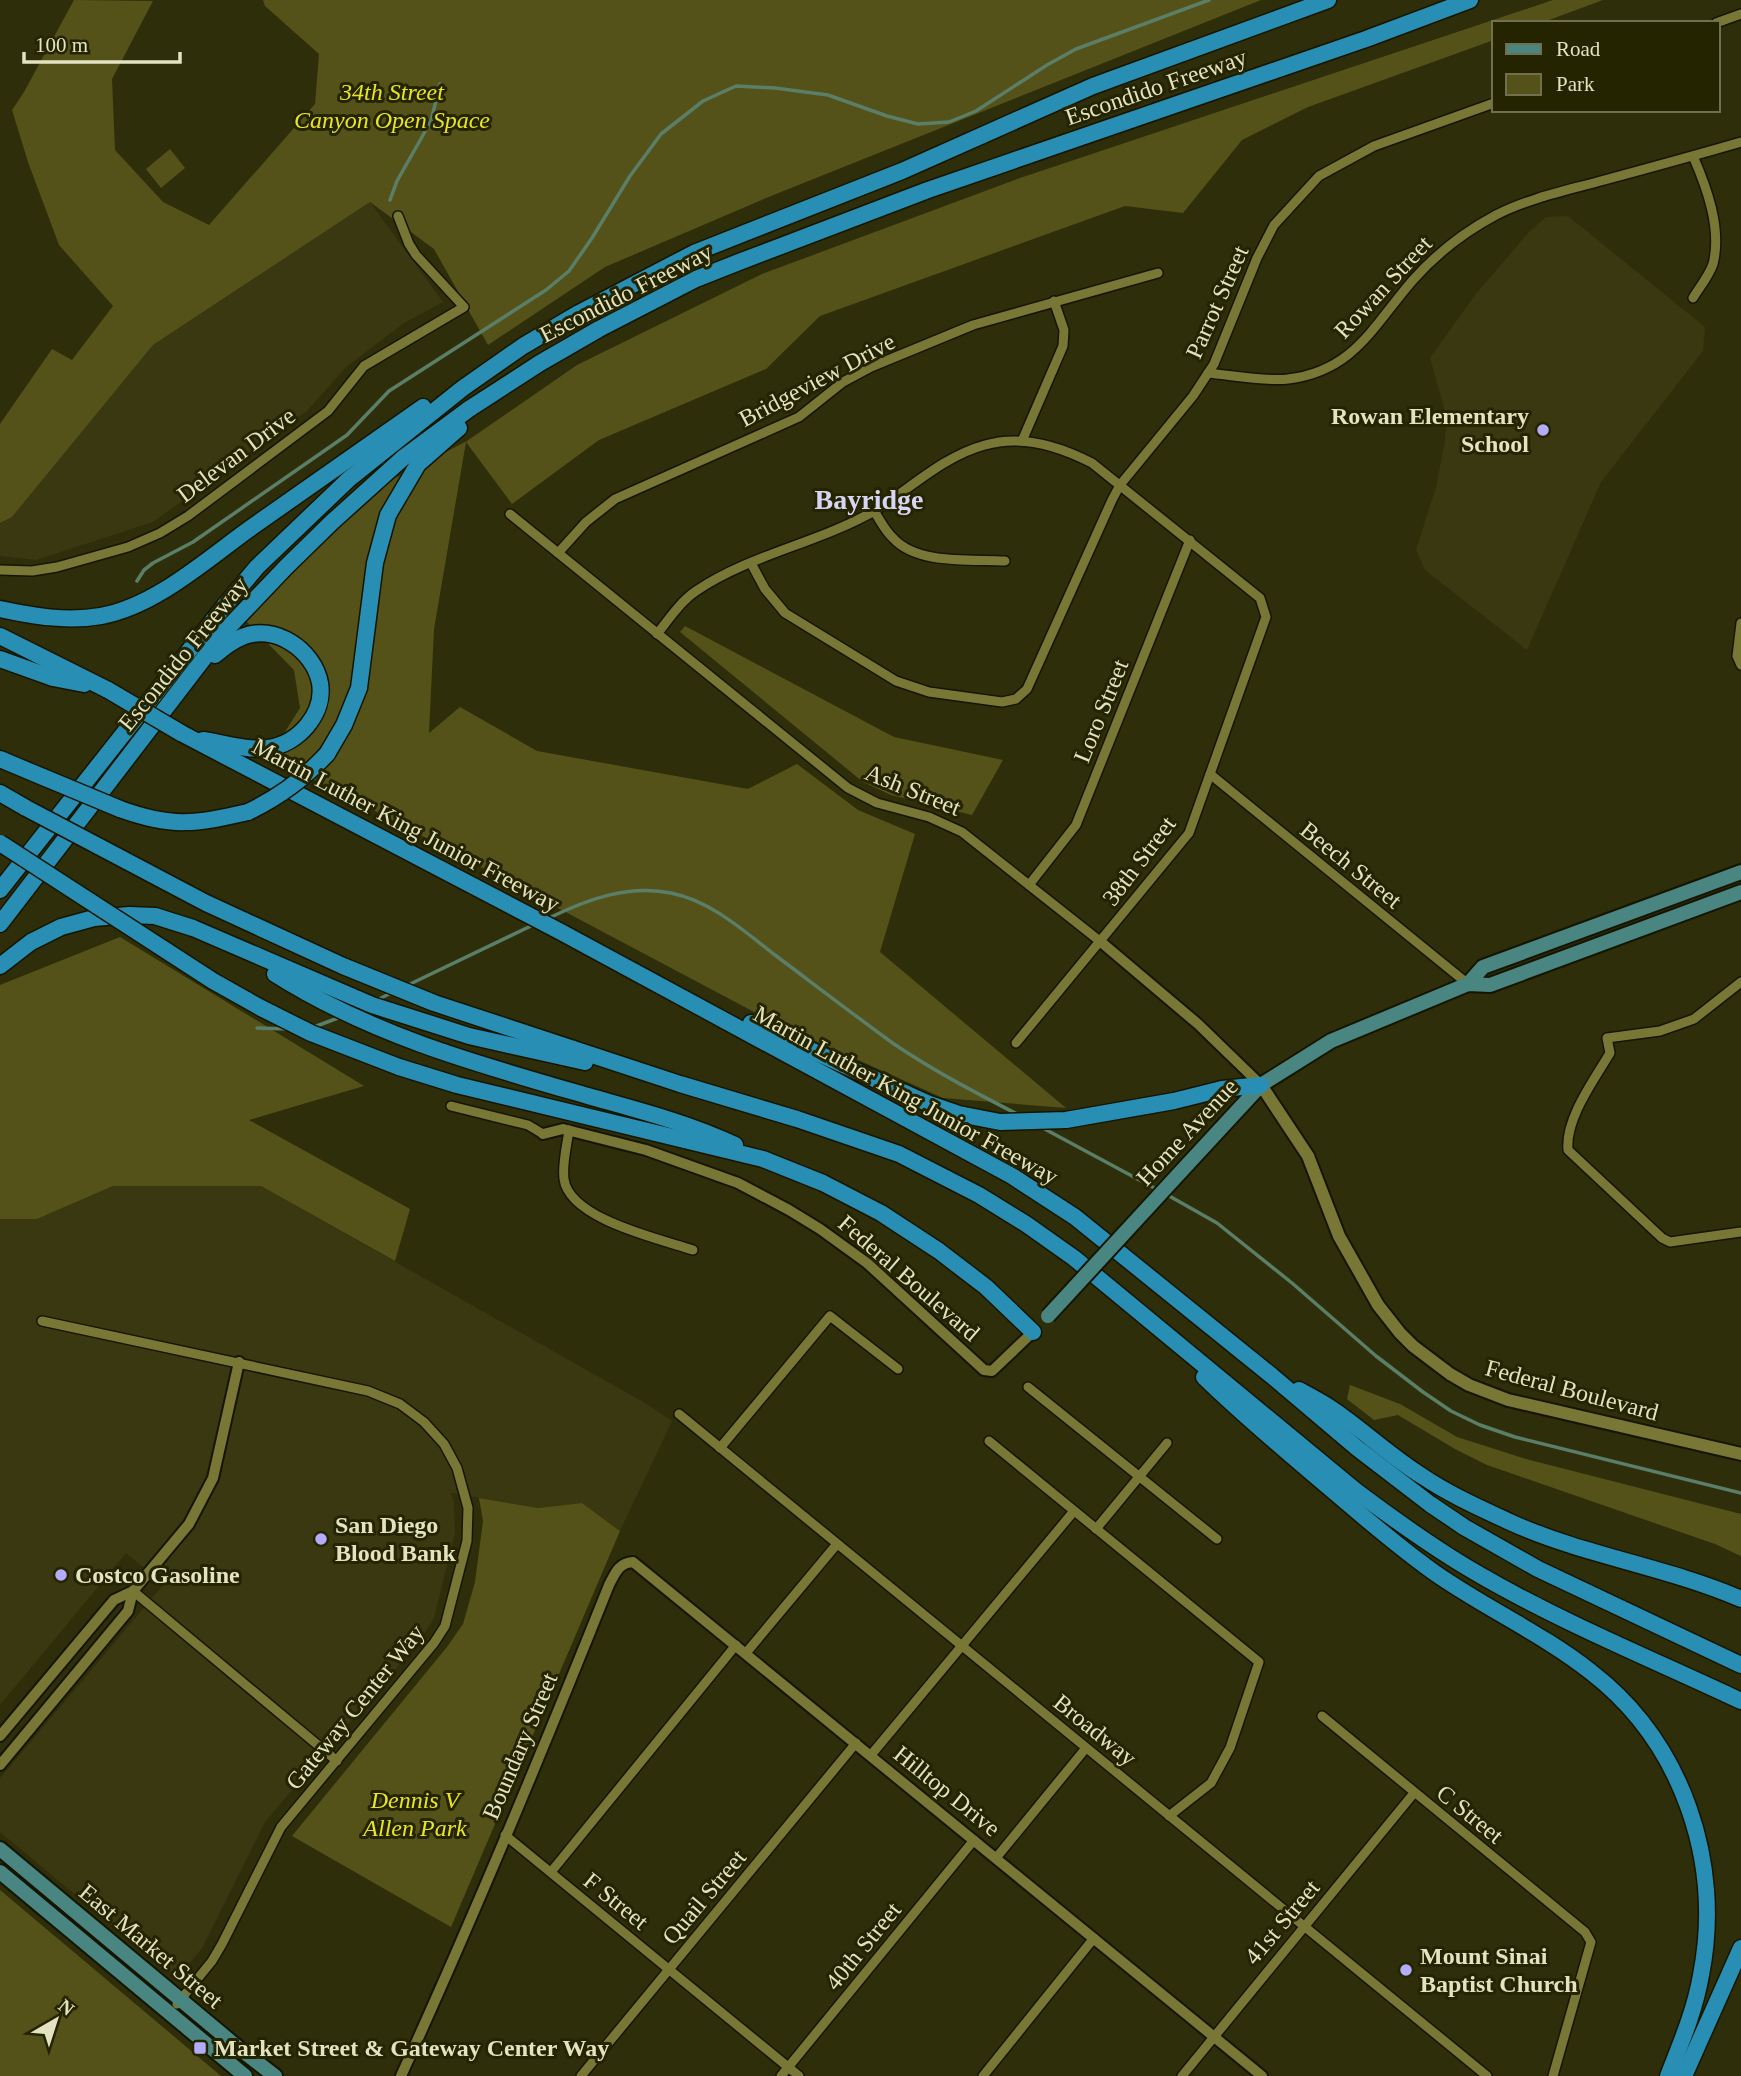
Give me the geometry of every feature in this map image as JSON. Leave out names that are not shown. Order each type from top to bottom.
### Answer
[{"type":"highway","name":"Escondido Freeway","points":[[0,890],[257,567],[349,479],[436,409],[523,346],[579,313],[694,253],[902,171],[1093,86],[1328,0]]},
{"type":"highway","name":"Escondido Freeway","points":[[0,924],[224,632],[286,567],[403,458],[469,409],[540,363],[598,329],[684,285],[739,262],[928,190],[1366,39],[1471,0]]},
{"type":"highway","points":[[0,609],[45,618],[77,618],[102,616],[134,607],[179,580],[423,407],[523,346]]},
{"type":"highway","points":[[0,759],[120,809],[145,818],[174,823],[202,822],[248,812],[286,792],[311,772],[327,754],[344,724],[359,688],[375,563],[388,515],[418,464],[540,363]]},
{"type":"highway","points":[[179,692],[227,645],[243,636],[259,633],[282,638],[303,651],[320,682],[320,698],[306,728],[281,745],[266,749],[186,736]]},
{"type":"highway","name":"Martin Luther King Junior Freeway","points":[[0,636],[105,689],[186,736],[561,932],[1023,1183],[1075,1217],[1365,1455],[1464,1527],[1538,1569],[1741,1665]]},
{"type":"highway","points":[[0,660],[53,678],[105,689]]},
{"type":"highway","points":[[0,793],[206,903],[377,980],[425,999],[899,1154],[979,1195],[1074,1258],[1356,1490],[1441,1552],[1522,1599],[1741,1701]]},
{"type":"highway","points":[[0,843],[213,981],[311,1033],[398,1067],[457,1085],[763,1158]]},
{"type":"highway","points":[[0,966],[31,942],[61,927],[94,918],[155,916],[193,928],[343,994],[469,1036],[680,1084]]},
{"type":"highway","points":[[239,948],[277,976],[379,1028],[462,1059],[715,1135],[823,1182],[881,1213],[948,1258],[986,1287],[1033,1332]]},
{"type":"highway","points":[[624,966],[908,1095],[960,1114],[1000,1122],[1066,1120],[1174,1101],[1222,1089],[1261,1085]]},
{"type":"highway","points":[[1120,1295],[1242,1414],[1381,1532],[1458,1588],[1592,1672],[1625,1702],[1646,1728],[1674,1773],[1688,1804],[1700,1847],[1708,1895],[1702,1974],[1692,2012],[1668,2076]]},
{"type":"highway","points":[[1272,1376],[1332,1409],[1421,1476],[1452,1494],[1516,1524],[1570,1545],[1722,1590],[1741,1599]]},
{"type":"highway","points":[[1684,2076],[1741,1948]]},
{"type":"main road","name":"Home Avenue","points":[[1468,984],[1483,967],[1741,872]]},
{"type":"main road","name":"Home Avenue","points":[[1033,1332],[1261,1085],[1331,1041],[1468,984],[1490,985],[1511,979],[1741,892]]},
{"type":"main road","name":"Federal Boulevard","points":[[1261,1085],[1308,1156],[1339,1236],[1378,1305],[1400,1333],[1431,1360],[1469,1385],[1508,1400],[1741,1454]]},
{"type":"main road","name":"East Market Street","points":[[0,1849],[275,2076]]},
{"type":"main road","name":"East Market Street","points":[[0,1872],[245,2076]]},
{"type":"street","points":[[1720,22],[1741,14]]},
{"type":"street","name":"Parrot Street","points":[[751,564],[765,589],[785,613],[896,681],[929,692],[1002,702],[1016,699],[1027,689],[1120,485],[1193,396],[1214,364],[1257,258],[1274,225],[1319,176],[1374,146],[1492,104]]},
{"type":"street","name":"Rowan Street","points":[[1208,373],[1285,380],[1305,376],[1336,364],[1358,348],[1414,279],[1467,231],[1500,213],[1550,195],[1741,142]]},
{"type":"street","points":[[1693,156],[1706,183],[1716,238],[1712,266],[1693,298]]},
{"type":"street","name":"Delevan Drive","points":[[0,570],[32,571],[57,567],[128,547],[160,533],[188,516],[328,411],[364,366],[464,307],[416,255],[398,216]]},
{"type":"street","name":"Bridgeview Drive","points":[[558,553],[586,522],[615,499],[799,417],[843,382],[871,367],[973,325],[1158,273]]},
{"type":"street","points":[[1023,441],[1063,346],[1064,330],[1054,301]]},
{"type":"street","name":"38th Street","points":[[657,634],[679,606],[695,592],[717,579],[874,511],[961,453],[987,444],[1023,441],[1046,444],[1071,452],[1092,463],[1260,598],[1266,617],[1189,834],[1016,1044]]},
{"type":"street","points":[[874,511],[891,537],[923,557],[1004,561]]},
{"type":"street","name":"Ash Street","points":[[510,514],[848,788],[877,803],[929,817],[962,832],[1101,942],[1198,1024],[1261,1085]]},
{"type":"street","name":"Loro Street","points":[[1029,885],[1076,825],[1190,540]]},
{"type":"street","points":[[1741,623],[1737,656],[1741,665]]},
{"type":"street","name":"Beech Street","points":[[1210,774],[1468,984]]},
{"type":"street","points":[[1741,982],[1694,1019],[1660,1031],[1607,1038],[1610,1053],[1584,1097],[1567,1138],[1568,1150],[1662,1238],[1670,1242],[1741,1232]]},
{"type":"street","name":"Federal Boulevard","points":[[451,1106],[528,1125],[543,1134],[563,1129],[646,1150],[738,1183],[820,1229],[867,1263],[984,1370]]},
{"type":"street","points":[[569,1130],[564,1179],[568,1191],[582,1207],[613,1223],[693,1250]]},
{"type":"street","points":[[720,1448],[830,1316],[898,1369]]},
{"type":"street","name":"Gateway Center Way","points":[[42,1321],[369,1391],[400,1404],[424,1422],[444,1444],[457,1468],[468,1508],[467,1541],[445,1626],[434,1643],[281,1827],[212,1961],[170,2013]]},
{"type":"street","name":"Home Avenue","points":[[984,1370],[992,1371],[1033,1332]]},
{"type":"street","points":[[0,1736],[114,1600],[133,1591],[189,1524],[213,1478],[239,1362]]},
{"type":"street","points":[[1028,1387],[1217,1539]]},
{"type":"street","name":"Broadway","points":[[679,1414],[1487,2076]]},
{"type":"street","points":[[989,1441],[1259,1662],[1230,1748],[1211,1783],[1170,1816]]},
{"type":"street","points":[[1096,1529],[1167,1443]]},
{"type":"street","points":[[871,1755],[1074,1511]]},
{"type":"street","points":[[746,1653],[837,1544]]},
{"type":"street","name":"Hilltop Drive","points":[[609,1585],[617,1569],[625,1562],[633,1562],[1262,2076]]},
{"type":"street","name":"Boundary Street","points":[[401,2076],[447,1975],[564,1699],[609,1585]]},
{"type":"street","points":[[133,1591],[337,1761]]},
{"type":"street","points":[[0,1765],[128,1611],[133,1591]]},
{"type":"street","points":[[551,1872],[736,1645]]},
{"type":"street","name":"C Street","points":[[1322,1716],[1585,1932],[1591,1942],[1553,2076]]},
{"type":"street","name":"Quail Street","points":[[581,2076],[856,1743]]},
{"type":"street","points":[[996,1858],[1086,1748]]},
{"type":"street","name":"41st Street","points":[[1182,2076],[1414,1793]]},
{"type":"street","name":"F Street","points":[[505,1835],[799,2076]]},
{"type":"street","name":"40th Street","points":[[781,2076],[974,1840]]},
{"type":"street","points":[[983,2076],[1094,1938]]},
{"type":"shaded area","points":[[370,202],[443,302],[404,323],[346,367],[307,411],[153,522],[36,560],[0,556],[0,523],[12,517],[153,345]]},
{"type":"shaded area","name":"Rowan Elementary School","points":[[1568,216],[1705,327],[1703,351],[1601,482],[1527,650],[1425,570],[1416,550],[1436,487],[1447,418],[1430,358],[1475,295],[1530,231],[1546,217]]},
{"type":"shaded area","points":[[113,1186],[261,1186],[645,1403],[672,1421],[620,1531],[582,1503],[538,1508],[451,1493],[455,1533],[434,1618],[420,1640],[265,1822],[202,1948],[183,1971],[168,1972],[0,1832],[0,1778],[164,1584],[126,1553],[0,1705],[0,1219],[37,1219]]},
{"type":"green space","name":"34th Street Canyon Open Space","points":[[74,0],[153,1],[112,79],[115,150],[163,202],[209,225],[315,104],[319,54],[265,6],[263,0],[1261,0],[771,196],[605,267],[488,345],[434,249],[370,202],[153,345],[12,517],[0,523],[0,424],[52,349],[72,360],[113,306],[59,245],[12,110]]},
{"type":"green space","points":[[1553,0],[1603,0],[1546,21],[1492,21],[1492,41],[1308,107],[1242,140],[1183,213],[1125,206],[820,316],[766,369],[599,440],[512,504],[466,442],[434,629],[429,733],[460,707],[537,751],[748,789],[797,764],[858,810],[915,834],[880,952],[1066,1108],[943,1098],[773,1022],[324,784],[266,762],[300,708],[294,670],[246,621],[335,529],[393,479],[467,441],[577,365],[762,274],[1020,178]]},
{"type":"green space","points":[[170,149],[185,168],[161,188],[146,169]]},
{"type":"green space","points":[[685,626],[894,737],[1003,760],[972,815],[891,795],[863,782],[680,632]]},
{"type":"green space","points":[[120,937],[364,1086],[249,1120],[410,1209],[395,1261],[261,1186],[113,1186],[37,1219],[0,1219],[0,985]]},
{"type":"green space","points":[[1350,1385],[1400,1404],[1457,1437],[1526,1459],[1741,1514],[1741,1556],[1715,1544],[1487,1465],[1398,1415],[1374,1420],[1347,1399]]},
{"type":"green space","name":"Dennis V Allen Park","points":[[479,1498],[538,1508],[582,1503],[620,1531],[451,1927],[292,1836],[463,1624],[475,1582],[483,1521]]},
{"type":"green space","points":[[0,1890],[221,2076],[0,2076]]},
{"type":"waterway","points":[[137,581],[153,563],[193,542],[347,435],[389,391],[546,290],[569,271],[630,176],[661,134],[703,101],[736,86],[775,88],[828,95],[918,124],[949,122],[976,111],[1076,49],[1209,0]]},
{"type":"waterway","points":[[390,200],[397,181],[431,121],[440,84]]},
{"type":"waterway","points":[[549,918],[578,905],[623,892],[655,891],[686,897],[739,927],[894,1044],[940,1073],[1019,1115]]},
{"type":"waterway","points":[[406,986],[535,924]]},
{"type":"waterway","points":[[375,1001],[393,992]]},
{"type":"waterway","points":[[314,1027],[343,1016]]},
{"type":"waterway","points":[[257,1028],[289,1029]]},
{"type":"waterway","points":[[1041,1127],[1158,1190]]},
{"type":"waterway","points":[[1164,1193],[1217,1223],[1376,1356],[1451,1411],[1515,1437],[1741,1493]]},
{"type":"place","name":"Rowan Elementary School","points":[[1543,430]]},
{"type":"place","name":"San Diego Blood Bank","points":[[321,1539]]},
{"type":"place","name":"Costco Gasoline","points":[[61,1575]]},
{"type":"place","name":"Mount Sinai Baptist Church","points":[[1406,1970]]},
{"type":"place","name":"Market Street & Gateway Center Way","points":[[200,2048]]},
{"type":"district","name":"Bayridge","points":[[869,499]]}]
